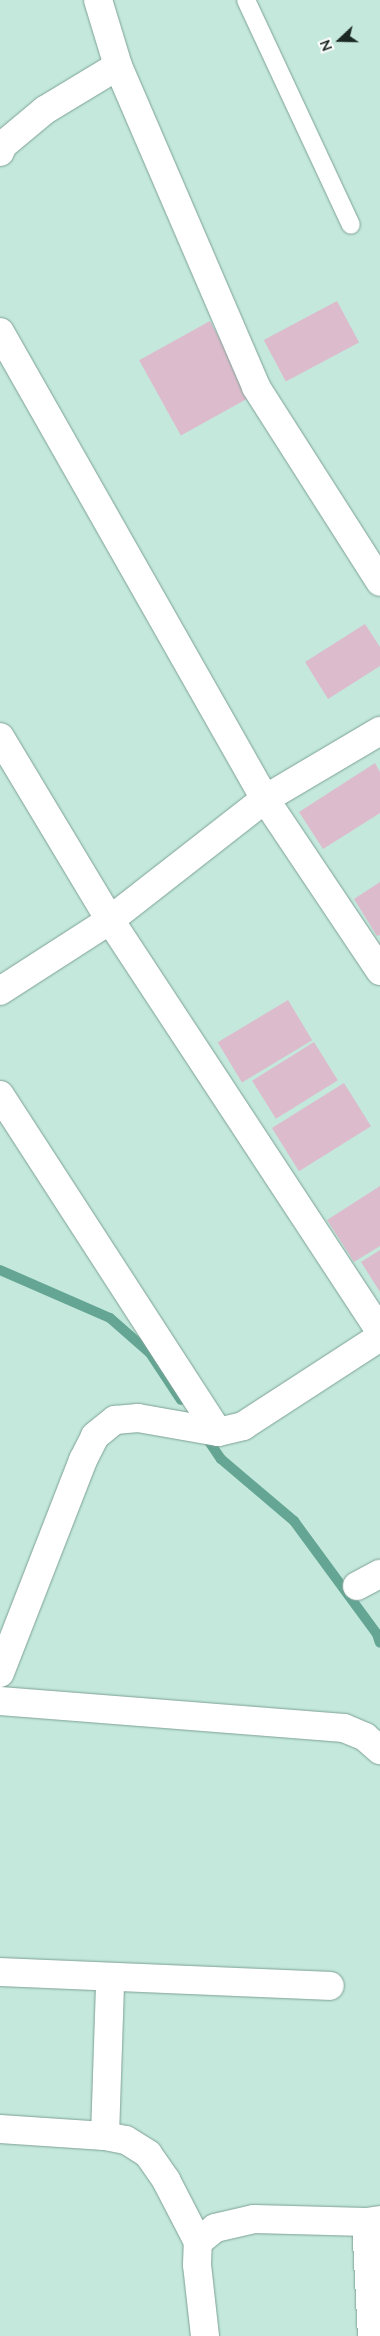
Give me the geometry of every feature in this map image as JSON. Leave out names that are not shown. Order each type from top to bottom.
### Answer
[{"type":"street","points":[[98,0],[118,66],[256,387],[380,582]]},
{"type":"street","points":[[0,152],[3,145],[45,110],[118,66]]},
{"type":"street","points":[[0,332],[265,799],[380,970]]},
{"type":"street","points":[[0,991],[110,920],[265,799],[380,731]]},
{"type":"street","points":[[0,737],[110,920],[380,1331]]},
{"type":"street","points":[[0,1095],[217,1432]]},
{"type":"street","points":[[0,1673],[82,1460],[95,1436],[116,1420],[138,1418],[217,1432],[243,1426],[380,1337]]},
{"type":"street","points":[[0,1701],[344,1728],[365,1737],[380,1750]]},
{"type":"street","points":[[0,1972],[330,1986]]},
{"type":"street","points":[[105,2136],[110,1988]]},
{"type":"street","points":[[0,2129],[105,2136],[126,2140],[148,2154],[166,2180],[198,2242],[196,2265],[205,2336]]},
{"type":"street","points":[[198,2242],[215,2228],[254,2219],[373,2221],[372,2336]]},
{"type":"lane","points":[[246,0],[351,225]]},
{"type":"building","points":[[337,301],[359,342],[286,381],[264,340]]},
{"type":"building","points":[[210,321],[252,396],[181,435],[139,360]]},
{"type":"building","points":[[365,624],[380,647],[380,666],[328,699],[305,662]]},
{"type":"building","points":[[375,763],[380,772],[380,813],[323,849],[299,812]]},
{"type":"building","points":[[380,882],[380,935],[377,936],[354,899]]},
{"type":"building","points":[[288,1000],[312,1040],[242,1083],[218,1042]]},
{"type":"building","points":[[314,1042],[338,1080],[276,1119],[252,1081]]},
{"type":"building","points":[[344,1083],[371,1126],[299,1171],[272,1128]]},
{"type":"building","points":[[380,1186],[380,1246],[354,1262],[327,1220]]},
{"type":"building","points":[[380,1250],[380,1292],[361,1262]]},
{"type":"waterway","points":[[0,1270],[110,1318],[150,1353],[181,1400]]},
{"type":"waterway","points":[[204,1434],[221,1459],[294,1521],[377,1634],[380,1643]]}]
